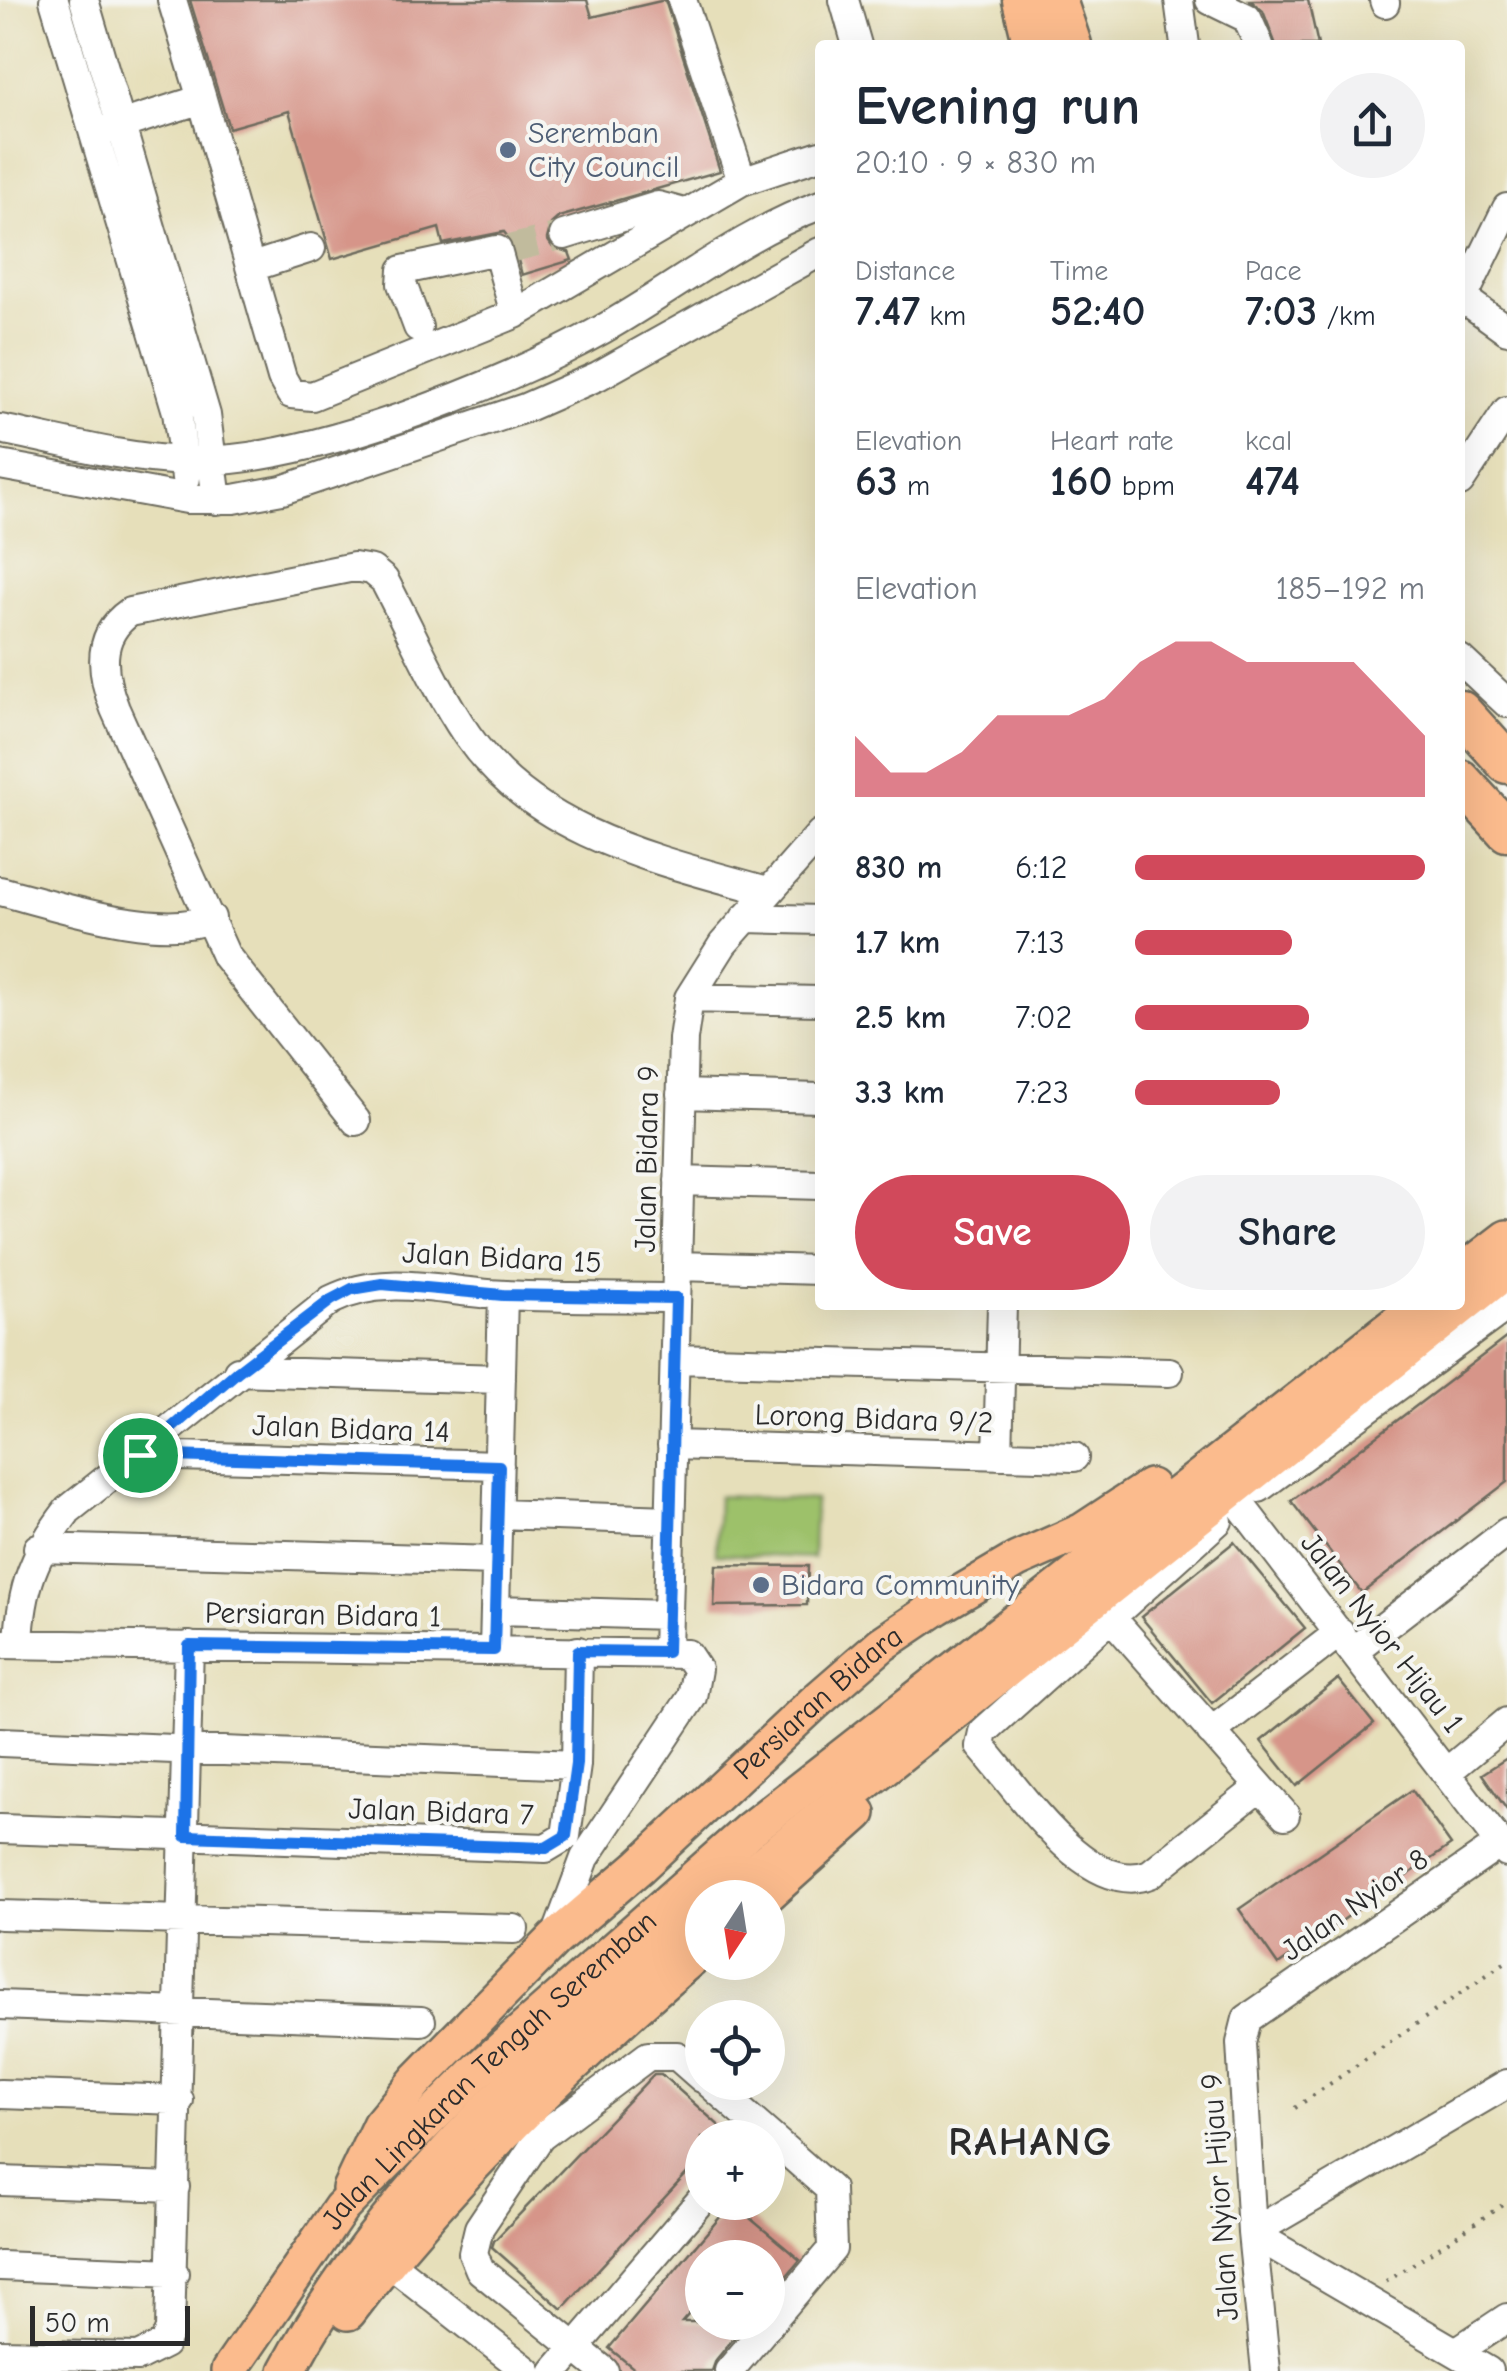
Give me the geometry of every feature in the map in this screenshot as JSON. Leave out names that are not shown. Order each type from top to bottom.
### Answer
[{"type":"highway","points":[[1013,40],[1020,0]]},
{"type":"highway","points":[[1020,0],[1032,40]]},
{"type":"highway","points":[[1056,0],[1069,40]]},
{"type":"highway","points":[[1465,717],[1507,763]]},
{"type":"highway","points":[[1465,785],[1507,830]]},
{"type":"main road","points":[[1465,1247],[1507,1215]]},
{"type":"main road","points":[[1465,1270],[1507,1238]]},
{"type":"main road","points":[[1465,1303],[1507,1270]]},
{"type":"main road","points":[[783,1880],[962,1720],[1507,1286]]},
{"type":"main road","name":"Persiaran Bidara","points":[[340,2208],[380,2125],[418,2080],[555,1939],[882,1644],[1017,1560],[1083,1531],[1153,1485],[1382,1310]]},
{"type":"main road","name":"Jalan Lingkaran Tengah Seremban","points":[[229,2371],[340,2208],[476,2072],[748,1830],[1414,1310]]},
{"type":"main road","points":[[741,1880],[1457,1310]]},
{"type":"main road","name":"Jalan Lingkaran Tengah Seremban","points":[[287,2371],[382,2222],[448,2148],[546,2050],[685,1928]]},
{"type":"main road","points":[[303,2371],[450,2185],[547,2089],[685,1964]]},
{"type":"street","points":[[54,0],[108,130],[208,422],[216,500]]},
{"type":"street","points":[[84,0],[108,130],[178,418],[187,499]]},
{"type":"street","points":[[172,0],[282,378],[290,394],[312,396],[515,314],[742,181],[815,157]]},
{"type":"street","points":[[682,0],[742,181]]},
{"type":"street","points":[[844,0],[855,40]]},
{"type":"street","points":[[1179,0],[1185,40]]},
{"type":"street","points":[[1210,0],[1247,18],[1257,40]]},
{"type":"street","points":[[108,130],[202,99]]},
{"type":"street","points":[[564,234],[658,206],[684,213]]},
{"type":"street","points":[[0,430],[185,461],[214,461],[317,443],[487,385],[560,353],[748,239],[815,207]]},
{"type":"street","points":[[1465,292],[1507,208]]},
{"type":"street","points":[[252,267],[311,248]]},
{"type":"street","points":[[418,326],[402,284],[403,270],[503,249],[515,314]]},
{"type":"street","points":[[0,465],[187,499],[216,500],[282,490],[525,408],[638,355],[815,255]]},
{"type":"street","points":[[1465,303],[1507,330]]},
{"type":"street","points":[[1465,474],[1507,411]]},
{"type":"street","points":[[140,456],[174,430],[178,418]]},
{"type":"street","points":[[208,422],[230,441],[263,454]]},
{"type":"street","points":[[356,1121],[239,978],[105,684],[110,630],[130,612],[354,568],[372,570],[384,580],[467,735],[518,789],[558,818],[631,853],[766,891]]},
{"type":"street","points":[[1465,663],[1507,703]]},
{"type":"street","points":[[689,998],[766,891],[815,839]]},
{"type":"street","points":[[0,891],[156,924],[200,924],[211,918]]},
{"type":"street","points":[[745,918],[815,920]]},
{"type":"street","points":[[689,998],[815,1002]]},
{"type":"street","name":"Jalan Bidara 9","points":[[667,1652],[681,1094],[689,998]]},
{"type":"street","points":[[681,1094],[815,1098]]},
{"type":"street","points":[[679,1182],[815,1186]]},
{"type":"street","points":[[677,1266],[815,1270]]},
{"type":"street","name":"Jalan Bidara 15","points":[[10,1644],[38,1548],[68,1510],[238,1371],[352,1289],[382,1284],[503,1295],[676,1298]]},
{"type":"street","points":[[494,1650],[503,1295]]},
{"type":"street","points":[[1260,1787],[1150,1874],[1134,1880],[1119,1879],[1085,1864],[980,1746],[979,1739],[1109,1615],[1239,1503],[1507,1306]]},
{"type":"street","points":[[998,1455],[1002,1310]]},
{"type":"street","points":[[675,1358],[1169,1372]]},
{"type":"street","points":[[238,1371],[501,1378]]},
{"type":"street","name":"Lorong Bidara 9/2","points":[[672,1446],[1074,1457]]},
{"type":"street","name":"Jalan Bidara 14","points":[[140,1455],[499,1466]]},
{"type":"street","name":"Jalan Nyior Hijau 1","points":[[1239,1503],[1504,1848]]},
{"type":"street","points":[[498,1514],[670,1520]]},
{"type":"street","points":[[1211,1732],[1507,1532]]},
{"type":"street","points":[[38,1548],[496,1561]]},
{"type":"street","points":[[495,1610],[668,1615]]},
{"type":"street","points":[[1109,1615],[1285,1815]]},
{"type":"street","name":"Persiaran Bidara 1","points":[[10,1644],[667,1652]]},
{"type":"street","points":[[0,2354],[138,2356],[164,2344],[173,2310],[189,1646]]},
{"type":"street","name":"Jalan Bidara 7","points":[[186,1836],[546,1848],[566,1836],[576,1764],[578,1651]]},
{"type":"street","points":[[555,1939],[585,1858],[692,1697],[696,1669],[687,1654],[667,1652]]},
{"type":"street","points":[[1448,1771],[1507,1722]]},
{"type":"street","points":[[0,1742],[576,1764]]},
{"type":"street","points":[[609,1824],[604,1847],[612,1860],[625,1867],[640,1866]]},
{"type":"street","points":[[0,1829],[186,1836]]},
{"type":"street","name":"Jalan Nyior 8","points":[[1247,2019],[1504,1848]]},
{"type":"street","points":[[0,1915],[514,1929]]},
{"type":"street","points":[[0,2005],[421,2021]]},
{"type":"street","name":"Jalan Nyior Hijau 9","points":[[1247,2019],[1242,2043],[1252,2233],[1273,2367]]},
{"type":"street","points":[[604,2371],[480,2270],[473,2253],[479,2228],[540,2137],[648,2056],[677,2056],[685,2063]]},
{"type":"street","points":[[1488,2371],[1252,2233],[1507,2084]]},
{"type":"street","points":[[0,2094],[179,2100]]},
{"type":"street","points":[[726,2100],[745,2120]]},
{"type":"street","points":[[729,2371],[832,2250],[830,2189],[785,2154]]},
{"type":"street","points":[[0,2181],[175,2186]]},
{"type":"street","points":[[555,2371],[577,2351],[685,2220]]},
{"type":"street","points":[[387,2261],[527,2371]]},
{"type":"street","points":[[0,2266],[174,2273]]},
{"type":"street","points":[[1456,2352],[1507,2318]]},
{"type":"path","points":[[1295,2108],[1507,1961]]},
{"type":"path","points":[[1363,2298],[1507,2202]]},
{"type":"green space","points":[[718,1496],[815,1500],[813,1558],[716,1554]]},
{"type":"building","name":"Seremban City Council","points":[[190,0],[587,0],[592,17],[665,0],[720,171],[559,217],[551,224],[547,239],[553,248],[569,252],[572,260],[522,275],[514,245],[504,232],[443,244],[439,228],[332,259],[289,111],[229,128]]},
{"type":"building","points":[[1250,0],[1308,0],[1317,40],[1274,40],[1263,11]]},
{"type":"building","points":[[1507,1337],[1507,1482],[1362,1593],[1291,1501]]},
{"type":"building","points":[[1234,1542],[1305,1628],[1212,1703],[1141,1617]]},
{"type":"building","name":"Bidara Community","points":[[716,1565],[808,1566],[807,1605],[714,1606]]},
{"type":"building","points":[[1338,1679],[1374,1724],[1297,1786],[1261,1741]]},
{"type":"building","points":[[1507,1758],[1507,1810],[1482,1774]]},
{"type":"building","points":[[1412,1790],[1451,1845],[1278,1965],[1239,1909]]},
{"type":"building","points":[[654,2074],[661,2074],[685,2095],[685,2100],[690,2100],[713,2120],[685,2120],[685,2175],[562,2309],[492,2247]]},
{"type":"building","points":[[718,2220],[752,2220],[776,2240],[701,2240]]},
{"type":"building","points":[[785,2247],[800,2260],[785,2278]]},
{"type":"building","points":[[685,2258],[685,2340],[732,2340],[712,2371],[637,2371],[609,2348]]},
{"type":"tunnel","points":[[509,249],[564,235]]},
{"type":"place","name":"Seremban City Council","points":[[508,150]]},
{"type":"place","name":"Bidara Community","points":[[761,1585]]},
{"type":"district","name":"RAHANG","points":[[1031,2142]]},
{"type":"route","points":[[382,1284],[503,1295],[676,1298],[667,1652],[578,1651],[576,1764],[566,1836],[546,1848],[186,1836],[189,1646],[494,1650],[499,1466],[140,1455],[238,1371],[331,1300],[352,1289],[382,1284]]}]
